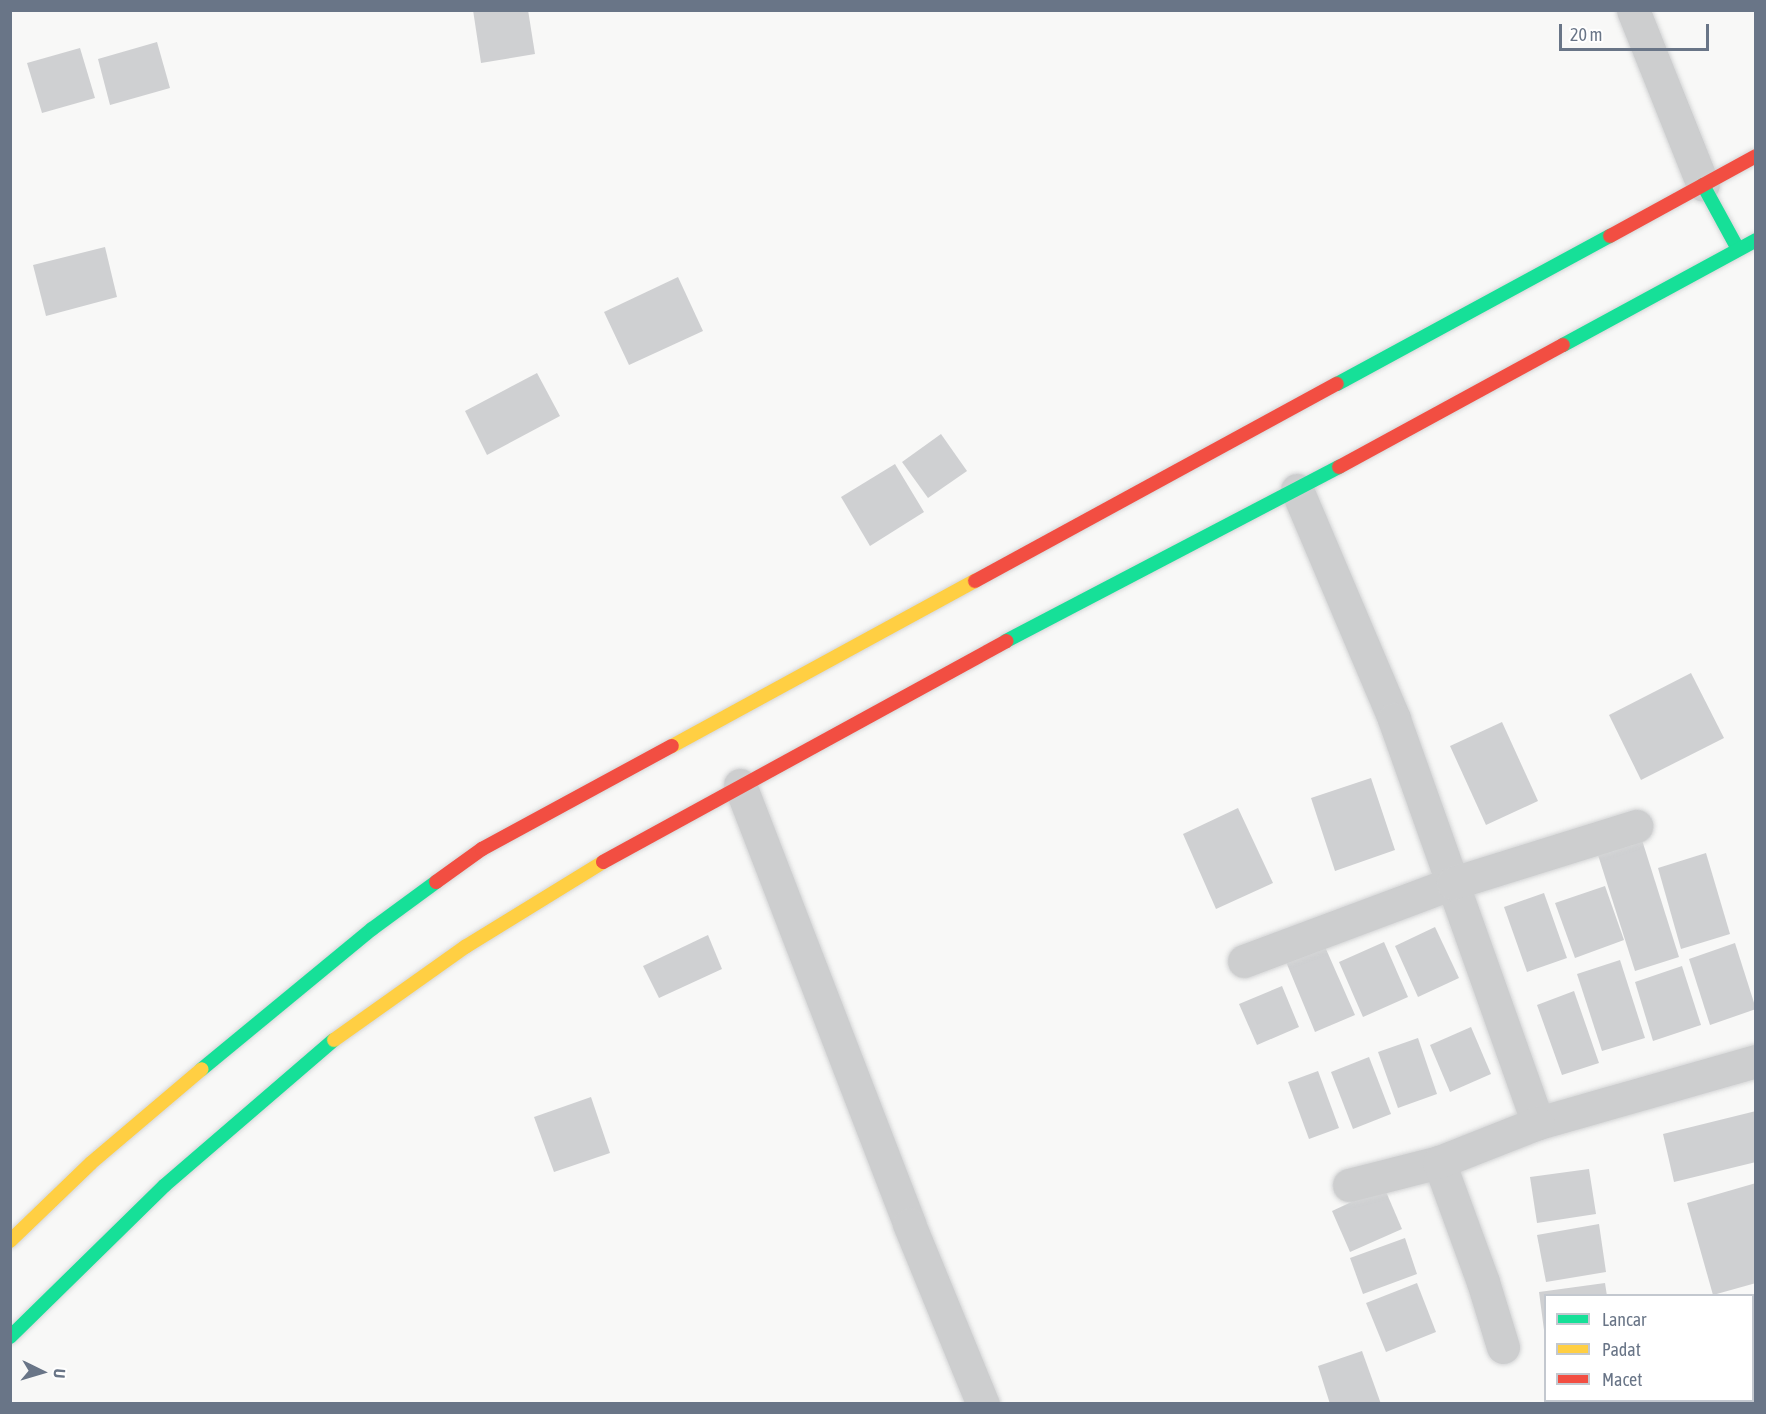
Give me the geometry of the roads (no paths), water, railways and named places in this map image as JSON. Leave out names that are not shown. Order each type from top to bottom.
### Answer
[{"type":"street","points":[[1633,10],[1703,185],[1738,249]]},
{"type":"street","points":[[10,1241],[91,1163],[291,993],[372,929],[482,849],[1755,156]]},
{"type":"street","points":[[10,1337],[164,1186],[333,1041],[465,947],[591,869],[929,681],[1297,490],[1755,240]]},
{"type":"street","points":[[1297,490],[1394,719],[1538,1124]]},
{"type":"street","points":[[740,785],[909,1224],[983,1404]]},
{"type":"street","points":[[1244,961],[1453,883],[1636,826]]},
{"type":"street","points":[[1348,1185],[1439,1162],[1538,1124],[1755,1061]]},
{"type":"street","points":[[1439,1162],[1483,1282],[1503,1347]]}]
